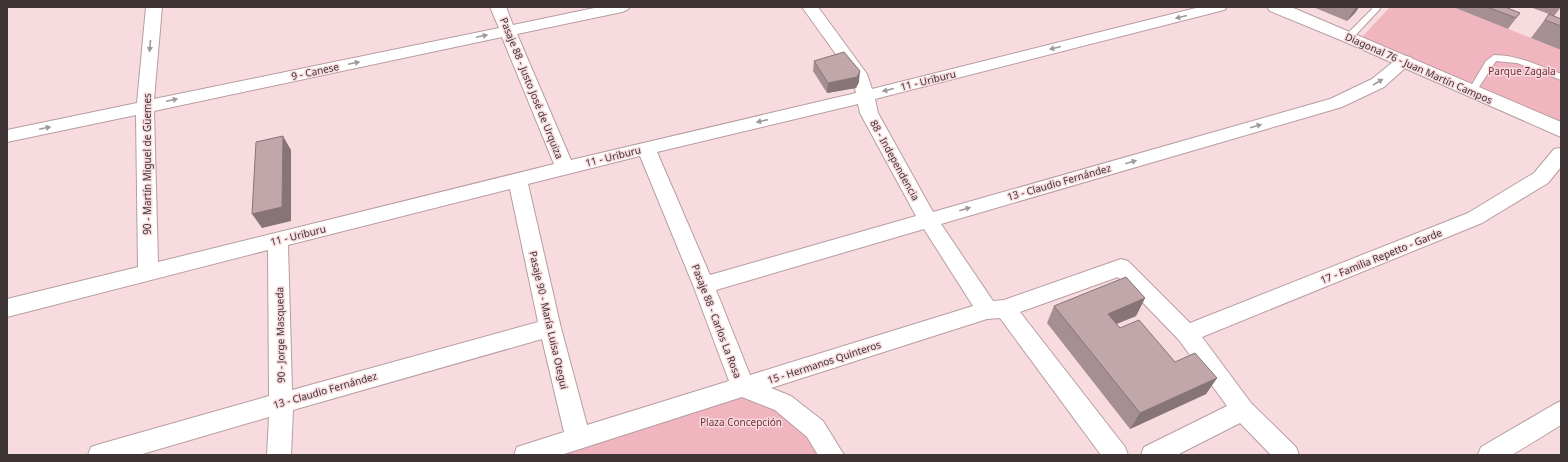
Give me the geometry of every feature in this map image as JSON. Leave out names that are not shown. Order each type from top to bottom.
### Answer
[{"type":"main road","name":"Diagonal 76 - Juan Martín Campos","points":[[1276,7],[1405,61],[1561,130]]},
{"type":"street","name":"90 - Martín Miguel de Güemes","points":[[148,272],[145,106],[154,7]]},
{"type":"street","name":"Pasaje 88 - Justo José de Urquiza","points":[[498,7],[565,168]]},
{"type":"street","name":"9 - Canese","points":[[7,136],[622,7]]},
{"type":"street","name":"88 - Independencia","points":[[810,7],[861,78],[869,113],[928,220],[996,310],[1116,455]]},
{"type":"street","name":"11 - Uriburu","points":[[7,308],[565,168],[866,96],[1219,7]]},
{"type":"street","name":"13 - Claudio Fernández","points":[[704,285],[1336,102],[1378,83],[1405,61]]},
{"type":"street","name":"Pasaje 88 - Carlos La Rosa","points":[[646,148],[704,285],[743,387],[783,403],[815,429],[832,455]]},
{"type":"street","name":"17 - Familia Repetto - Garde","points":[[1187,334],[1475,218],[1541,178],[1561,154]]},
{"type":"street","name":"Pasaje 90 - María Luisa Otegui","points":[[518,180],[550,328],[571,447]]},
{"type":"street","name":"90 - Jorge Masqueda","points":[[278,240],[281,402],[279,455]]},
{"type":"street","name":"15 - Hermanos Quinteros","points":[[526,455],[571,447],[743,387],[996,310],[1121,267],[1187,334]]},
{"type":"street","name":"13 - Claudio Fernández","points":[[100,455],[281,402],[550,328]]},
{"type":"street","points":[[1187,334],[1243,410],[1287,455]]},
{"type":"street","points":[[1153,455],[1243,410]]},
{"type":"street","points":[[1490,455],[1561,412]]},
{"type":"lane","points":[[1349,37],[1376,10],[1375,7]]},
{"type":"lane","points":[[1472,91],[1489,63],[1494,58],[1501,57],[1514,60],[1561,77]]},
{"type":"green space","name":"Parque Zagala","points":[[1390,7],[1453,7],[1561,50],[1561,125],[1362,37]]},
{"type":"green space","name":"Plaza Concepción","points":[[743,387],[783,403],[832,455],[564,455],[566,453]]},
{"type":"building","points":[[1487,7],[1505,7],[1520,13],[1516,18]]},
{"type":"building","points":[[1549,14],[1561,19],[1561,26],[1545,20]]},
{"type":"building","points":[[844,52],[860,71],[857,77],[828,83],[814,61]]},
{"type":"building","points":[[283,136],[282,207],[252,214],[256,142]]},
{"type":"building","points":[[1126,277],[1145,298],[1108,314],[1120,328],[1139,320],[1175,362],[1195,353],[1217,378],[1140,413],[1054,306]]}]
